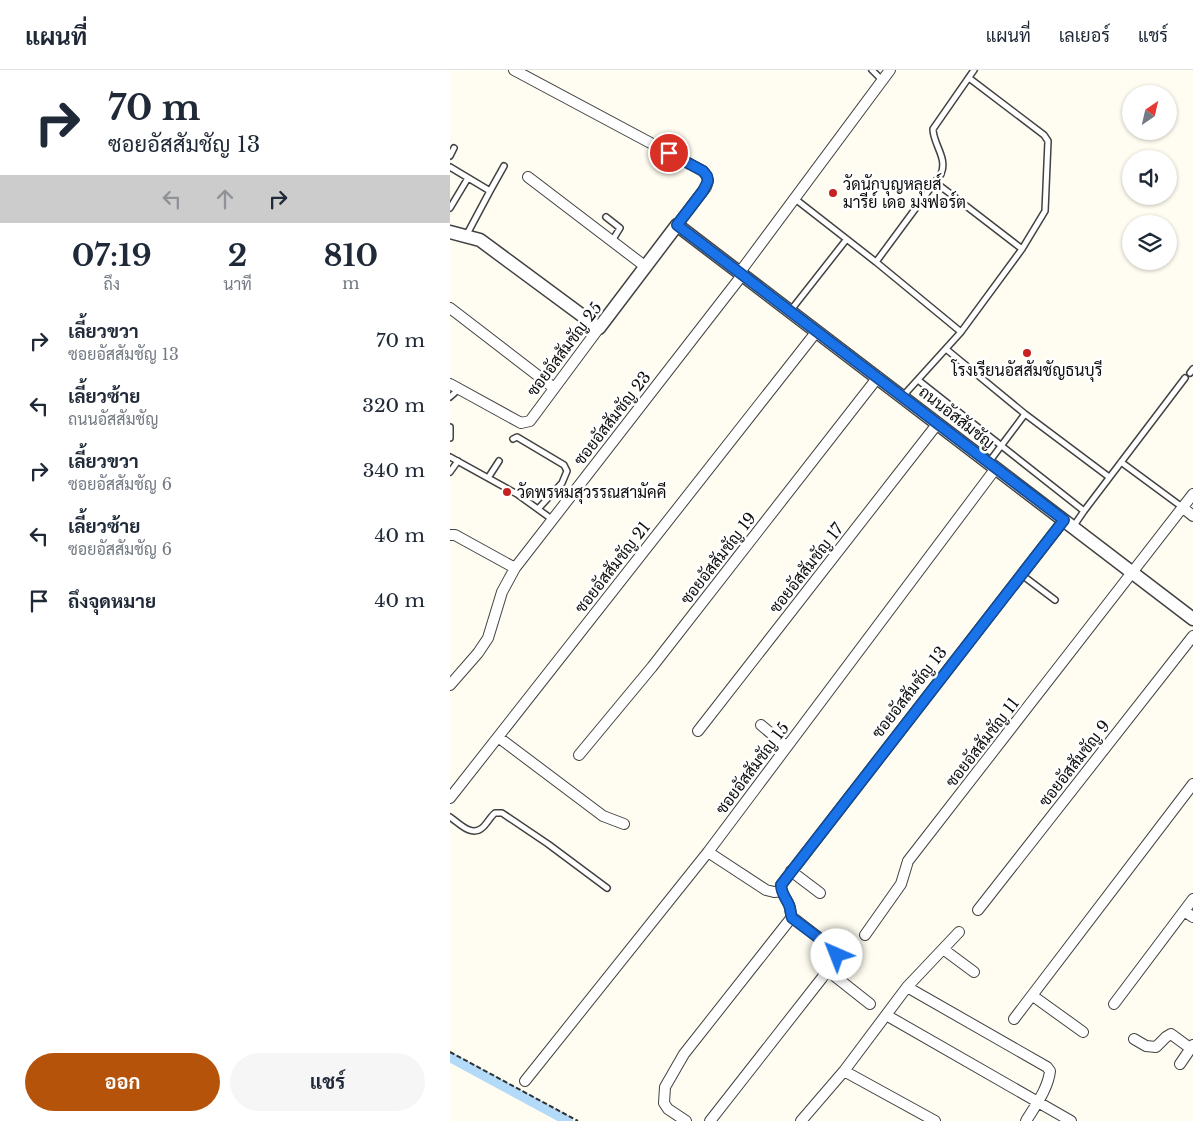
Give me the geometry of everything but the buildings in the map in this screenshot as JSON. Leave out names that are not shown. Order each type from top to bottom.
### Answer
[{"type":"street","points":[[514,70],[703,171],[708,181],[706,187],[677,225]]},
{"type":"street","name":"ซอยอัสสัมชัญ 23","points":[[450,685],[488,638],[502,592],[515,568],[742,273],[794,198],[890,70]]},
{"type":"street","points":[[528,177],[646,267]]},
{"type":"street","name":"ซอยอัสสัมชัญ 25","points":[[454,387],[521,423],[530,421],[677,225]]},
{"type":"street","name":"ถนนอัสสัมชัญ","points":[[677,225],[1193,619]]},
{"type":"street","points":[[450,232],[480,240],[599,328]]},
{"type":"street","points":[[450,308],[554,388]]},
{"type":"street","name":"ซอยอัสสัมชัญ 21","points":[[450,798],[817,331]]},
{"type":"street","name":"ซอยอัสสัมชัญ 19","points":[[579,755],[652,667],[878,377]]},
{"type":"street","name":"ซอยอัสสัมชัญ 17","points":[[698,731],[938,423]]},
{"type":"street","name":"ซอยอัสสัมชัญ 15","points":[[525,1081],[708,852],[993,465]]},
{"type":"street","name":"ซอยอัสสัมชัญ 11","points":[[865,935],[901,884],[908,861],[1193,494]]},
{"type":"street","points":[[1182,507],[1193,516]]},
{"type":"street","name":"ซอยอัสสัมชัญ 13","points":[[781,888],[791,871],[1022,575],[1068,524]]},
{"type":"street","points":[[450,535],[455,535],[515,568]]},
{"type":"street","name":"ซอยอัสสัมชัญ 9","points":[[978,910],[1193,636]]},
{"type":"street","points":[[760,725],[786,746]]},
{"type":"street","points":[[498,737],[603,816],[624,824]]},
{"type":"street","points":[[1014,1020],[1193,784]]},
{"type":"street","points":[[708,852],[766,890],[774,892],[781,888],[791,908],[790,914],[792,918],[836,951],[834,960],[828,970],[710,1121]]},
{"type":"street","points":[[791,871],[820,893]]},
{"type":"street","points":[[1114,1004],[1189,914],[1193,899]]},
{"type":"street","points":[[686,1121],[664,1103],[665,1088],[684,1054],[792,918]]},
{"type":"street","points":[[802,1121],[844,1071],[907,987],[959,932]]},
{"type":"street","points":[[943,949],[974,972]]},
{"type":"street","points":[[828,970],[870,1004]]},
{"type":"street","points":[[907,987],[1047,1067],[1050,1071],[1049,1077],[1038,1102],[1026,1121]]},
{"type":"street","points":[[1033,996],[1083,1032]]},
{"type":"street","points":[[886,1016],[1071,1121]]},
{"type":"street","points":[[1134,1039],[1146,1046],[1156,1046],[1171,1034],[1192,1046],[1180,1064]]},
{"type":"street","points":[[844,1071],[935,1121]]},
{"type":"lane","points":[[872,70],[882,81]]},
{"type":"lane","points":[[876,262],[943,167],[934,134],[934,127],[974,70]]},
{"type":"lane","points":[[903,396],[961,332],[1022,249],[1045,211],[1048,141],[1044,135],[969,78]]},
{"type":"lane","points":[[450,156],[454,148]]},
{"type":"lane","points":[[466,237],[504,166]]},
{"type":"lane","points":[[450,167],[490,192]]},
{"type":"lane","points":[[450,208],[468,178]]},
{"type":"lane","points":[[934,182],[1022,249]]},
{"type":"lane","points":[[794,198],[961,332]]},
{"type":"lane","points":[[606,217],[620,228],[612,241]]},
{"type":"lane","points":[[790,311],[846,240]]},
{"type":"lane","points":[[946,349],[1025,414],[1109,478]]},
{"type":"lane","points":[[1068,524],[1084,511],[1185,378]]},
{"type":"lane","points":[[918,380],[1084,511]]},
{"type":"lane","points":[[450,397],[454,387]]},
{"type":"lane","points":[[993,465],[1001,446],[1025,414]]},
{"type":"lane","points":[[450,428],[450,438]]},
{"type":"lane","points":[[514,439],[517,437],[564,465],[567,471],[562,483],[538,509]]},
{"type":"lane","points":[[450,457],[517,494],[553,520]]},
{"type":"lane","points":[[450,472],[458,461]]},
{"type":"lane","points":[[488,478],[499,461]]},
{"type":"lane","points":[[1121,462],[1182,507]]},
{"type":"lane","points":[[1022,575],[1055,600]]},
{"type":"lane","points":[[450,816],[471,831],[476,831],[481,829],[495,813],[502,813],[548,844],[607,888]]},
{"type":"path","points":[[450,1052],[578,1121]]},
{"type":"waterway","points":[[450,1057],[568,1121]]},
{"type":"place","name":"วัดนักบุญหลุยส์ มารีย์ เดอ มงฟอร์ต","points":[[833,193]]},
{"type":"place","name":"โรงเรียนอัสสัมชัญธนบุรี","points":[[1027,353]]},
{"type":"place","name":"วัดพรหมสุวรรณสามัคคี","points":[[507,492]]},
{"type":"route","points":[[669,153],[703,171],[708,181],[706,187],[677,225],[1064,520],[781,885],[781,891],[791,908],[790,914],[792,918],[828,944],[836,951],[837,955]]}]
